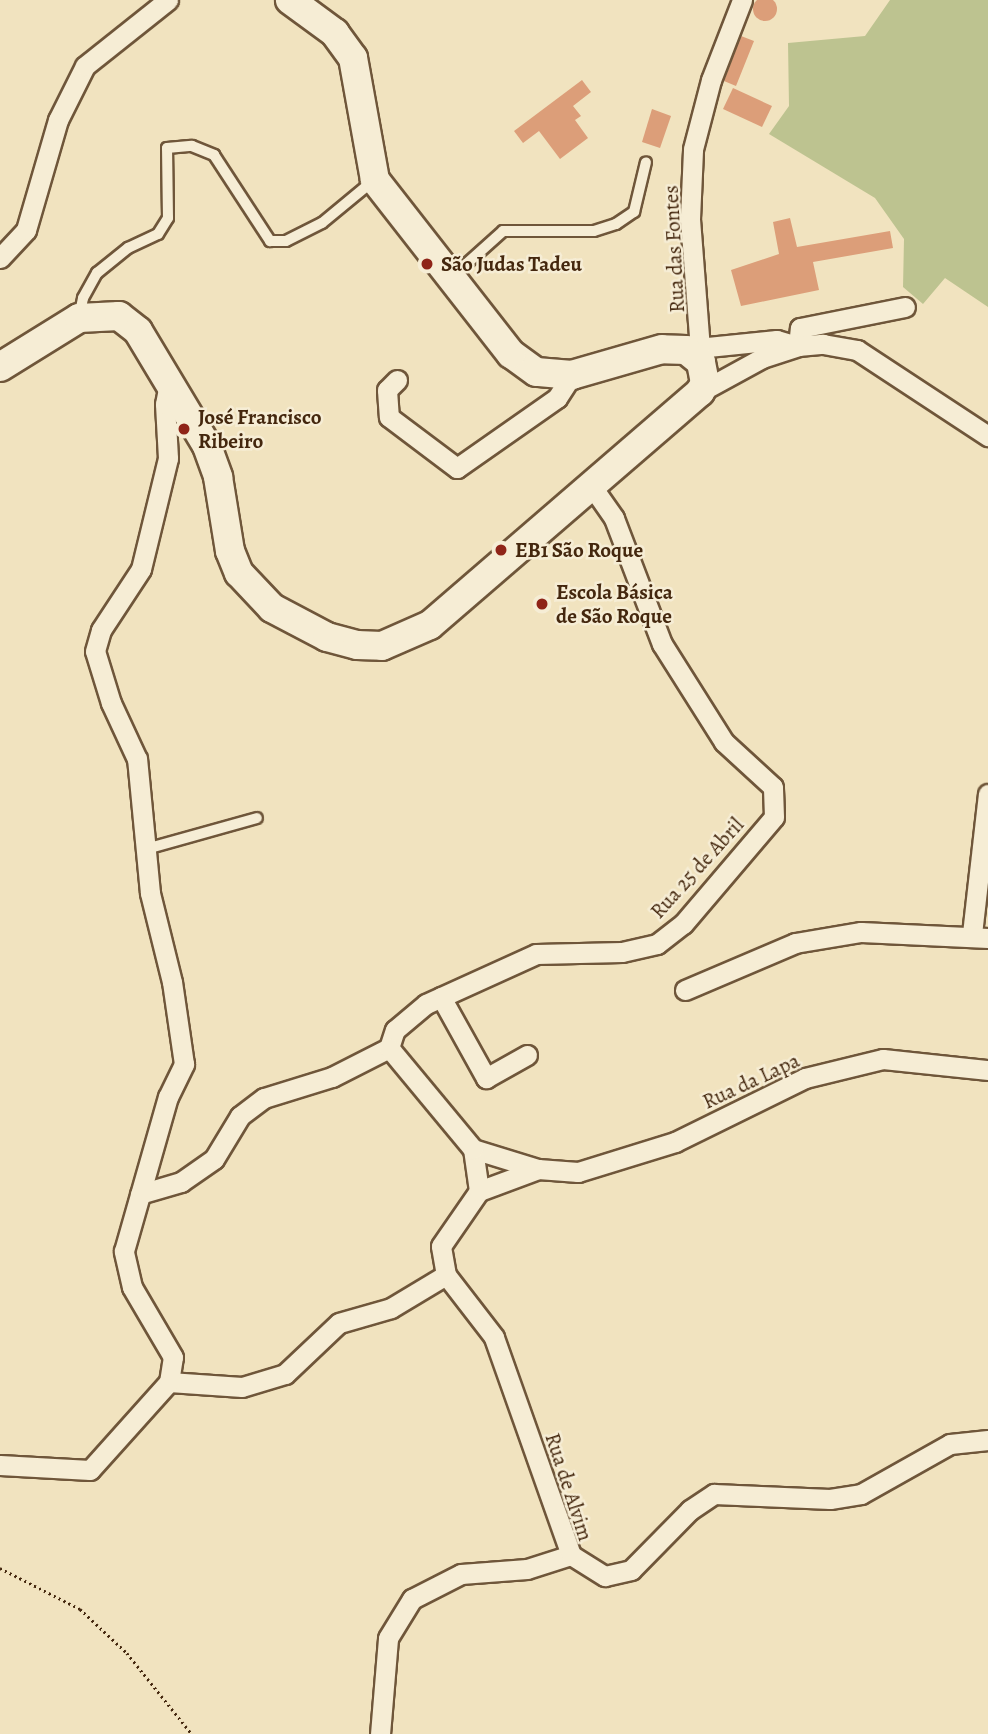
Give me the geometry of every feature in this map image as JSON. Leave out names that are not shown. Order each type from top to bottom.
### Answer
[{"type":"street","points":[[0,258],[26,230],[58,120],[85,66],[168,0]]},
{"type":"street","points":[[290,0],[335,33],[353,58],[375,180],[511,354],[536,372],[572,375],[662,349],[703,358],[797,346],[858,350],[988,436]]},
{"type":"street","name":"Rua das Fontes","points":[[703,358],[690,219],[693,149],[710,80],[742,0]]},
{"type":"street","points":[[797,346],[800,328],[905,307]]},
{"type":"street","points":[[0,368],[79,318],[119,316],[138,331],[170,379],[207,446],[218,477],[230,551],[239,573],[272,608],[327,637],[357,645],[382,646],[430,625],[592,487],[703,358],[777,340],[797,346]]},
{"type":"street","points":[[397,380],[387,390],[389,417],[457,468],[557,398],[572,375]]},
{"type":"street","points":[[0,1465],[90,1470],[169,1382],[173,1357],[132,1287],[124,1251],[168,1097],[184,1064],[173,982],[149,893],[137,759],[111,704],[95,651],[101,630],[141,569],[168,458],[165,404],[170,379]]},
{"type":"street","name":"Rua 25 de Abril","points":[[139,1195],[181,1182],[214,1159],[240,1116],[264,1098],[332,1077],[389,1048],[396,1030],[441,997],[536,954],[622,952],[657,944],[683,924],[774,817],[773,787],[724,742],[662,644],[614,517],[592,487]]},
{"type":"street","points":[[685,990],[795,943],[861,932],[980,936],[988,794]]},
{"type":"street","points":[[441,997],[486,1078],[527,1055]]},
{"type":"street","points":[[389,1048],[473,1149],[479,1191]]},
{"type":"street","name":"Rua da Lapa","points":[[538,1170],[578,1172],[675,1142],[805,1078],[883,1059],[988,1070]]},
{"type":"street","points":[[473,1149],[538,1170]]},
{"type":"street","points":[[169,1382],[242,1387],[285,1374],[339,1323],[391,1308],[446,1275],[442,1246],[479,1191],[538,1170]]},
{"type":"street","name":"Rua de Alvim","points":[[380,1734],[388,1638],[412,1599],[461,1574],[527,1569],[571,1555],[494,1337],[446,1275]]},
{"type":"street","points":[[571,1555],[605,1576],[631,1570],[690,1510],[714,1494],[830,1499],[861,1494],[950,1444],[988,1440]]},
{"type":"lane","points":[[79,318],[83,298],[97,273],[128,247],[158,234],[168,218],[167,149],[192,146],[214,155],[270,241],[286,241],[321,223],[375,180]]},
{"type":"lane","points":[[451,277],[503,231],[594,231],[616,224],[634,212],[646,162]]},
{"type":"lane","points":[[146,849],[257,818]]},
{"type":"path","points":[[0,1569],[80,1609],[127,1653],[192,1734]]},
{"type":"green space","points":[[890,0],[988,0],[988,307],[945,278],[923,304],[903,287],[904,239],[875,198],[769,134],[789,106],[788,43],[865,36]]},
{"type":"building","points":[[765,-3],[773,1],[777,9],[773,17],[765,21],[757,17],[753,9],[757,1]]},
{"type":"building","points":[[741,36],[754,41],[736,86],[724,81]]},
{"type":"building","points":[[582,80],[591,92],[573,106],[581,116],[575,120],[588,138],[560,159],[539,131],[523,143],[514,131]]},
{"type":"building","points":[[733,88],[772,106],[762,127],[723,109]]},
{"type":"building","points":[[652,109],[671,116],[660,148],[642,142]]},
{"type":"building","points":[[790,218],[797,247],[890,231],[893,248],[813,262],[819,290],[741,306],[731,270],[779,254],[773,222]]},
{"type":"place","name":"São Judas Tadeu","points":[[427,264]]},
{"type":"place","name":"José Francisco Ribeiro","points":[[184,429]]},
{"type":"place","name":"EB1 São Roque","points":[[501,550]]},
{"type":"place","name":"Escola Básica de São Roque","points":[[542,604]]}]
